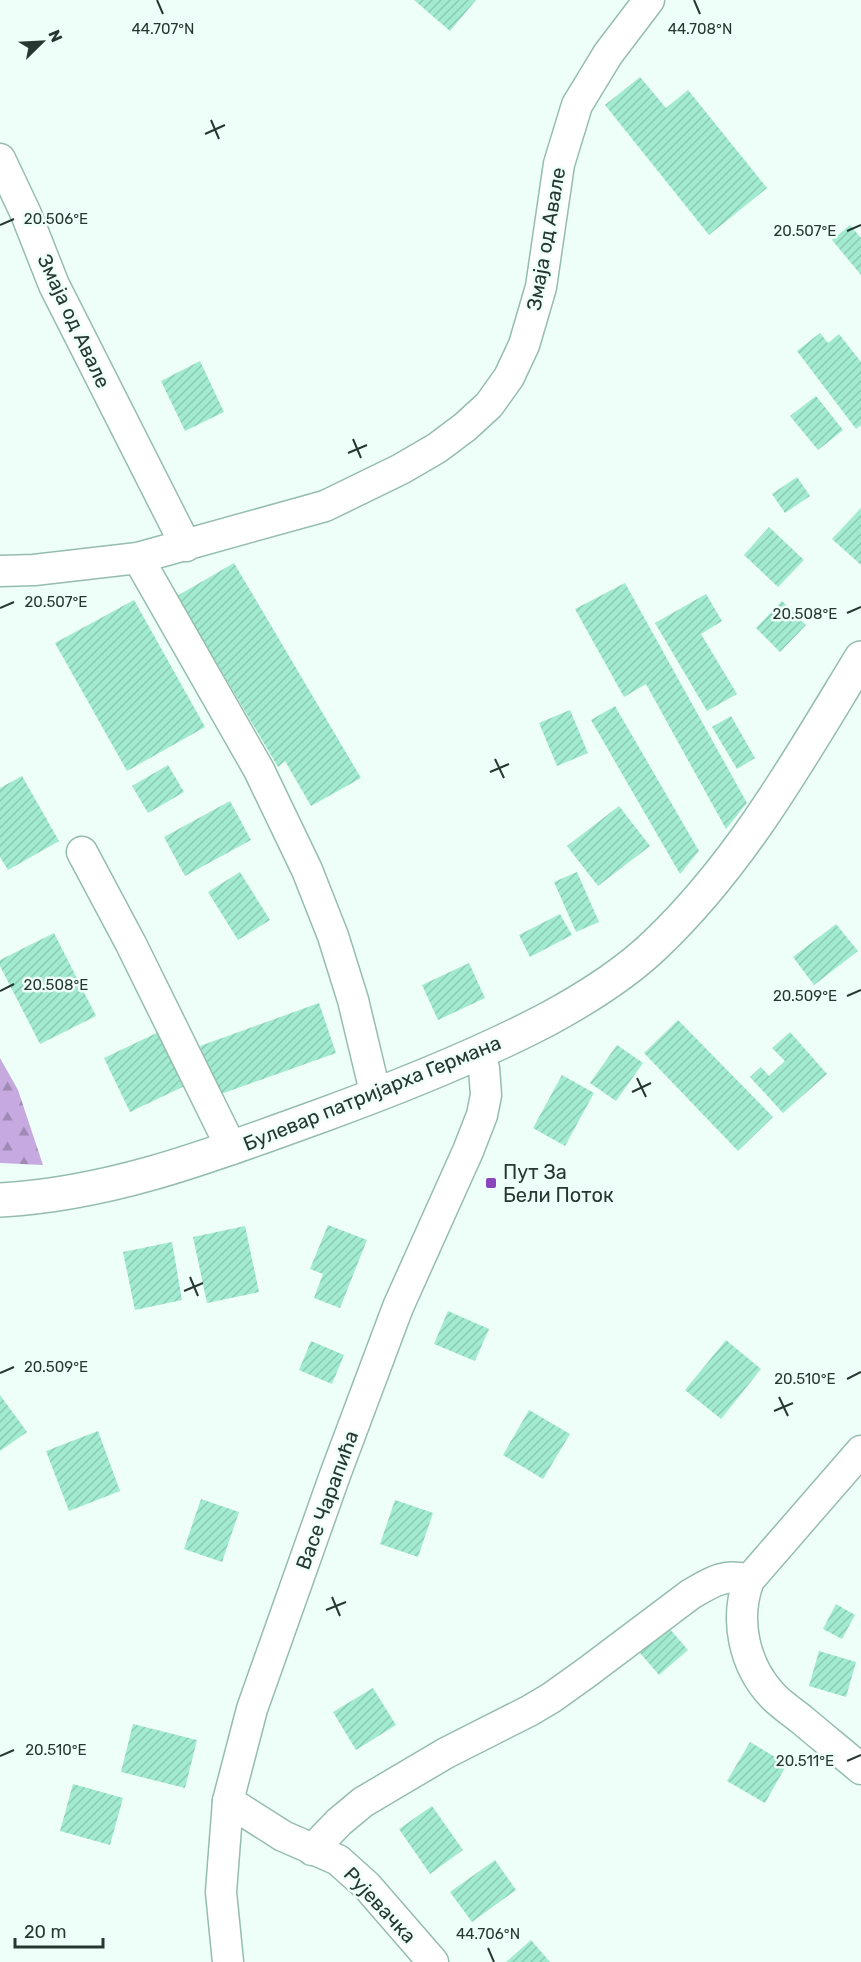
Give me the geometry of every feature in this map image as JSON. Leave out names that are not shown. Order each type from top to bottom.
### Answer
[{"type":"main road","name":"Булевар патријарха Германа","points":[[0,1200],[38,1198],[102,1187],[144,1177],[232,1149],[376,1096],[478,1054],[559,1013],[607,983],[655,946],[720,875],[748,837],[861,658]]},
{"type":"street","name":"Змаја од Авале","points":[[0,571],[34,570],[138,558],[324,506],[401,469],[465,428],[489,405],[524,345],[540,287],[559,164],[577,105],[608,54],[649,0]]},
{"type":"street","name":"Змаја од Авале","points":[[0,159],[26,214],[54,285],[186,546]]},
{"type":"street","points":[[138,558],[259,770],[307,870],[333,936],[353,1000],[376,1096]]},
{"type":"street","points":[[82,852],[131,944],[232,1149]]},
{"type":"street","name":"Васе Чарапића","points":[[228,1962],[221,1892],[228,1801],[252,1709],[335,1475],[398,1307],[482,1115],[486,1095],[484,1068],[478,1054]]},
{"type":"street","points":[[861,1451],[749,1580],[743,1594],[741,1614],[743,1637],[751,1660],[761,1681],[773,1697],[861,1769]]},
{"type":"street","points":[[312,1850],[363,1802],[446,1753],[551,1698],[691,1594],[731,1576],[749,1580]]},
{"type":"street","name":"Рујевачка","points":[[228,1801],[283,1836],[338,1860],[375,1895],[433,1962]]},
{"type":"green space","points":[[0,1058],[18,1090],[43,1165],[0,1163]]},
{"type":"building","points":[[414,0],[476,0],[450,31]]},
{"type":"building","points":[[640,77],[666,108],[688,90],[767,188],[709,235],[605,105]]},
{"type":"building","points":[[850,225],[861,238],[861,275],[832,240]]},
{"type":"building","points":[[820,333],[828,343],[839,334],[861,362],[861,425],[856,429],[797,351]]},
{"type":"building","points":[[200,361],[224,412],[185,431],[161,381]]},
{"type":"building","points":[[816,396],[843,430],[818,450],[790,416]]},
{"type":"building","points":[[797,477],[810,496],[785,513],[772,494]]},
{"type":"building","points":[[861,508],[861,565],[832,539]]},
{"type":"building","points":[[769,527],[804,560],[778,587],[744,555]]},
{"type":"building","points":[[234,563],[361,778],[311,806],[285,761],[278,767],[177,596]]},
{"type":"building","points":[[625,583],[747,803],[726,829],[646,684],[624,697],[575,609]]},
{"type":"building","points":[[706,594],[722,621],[701,634],[737,694],[707,711],[655,623]]},
{"type":"building","points":[[134,600],[205,727],[127,771],[55,643]]},
{"type":"building","points":[[782,601],[806,625],[780,652],[756,628]]},
{"type":"building","points":[[615,706],[699,851],[680,874],[591,720]]},
{"type":"building","points":[[570,710],[588,753],[557,766],[539,723]]},
{"type":"building","points":[[731,716],[755,758],[737,769],[712,727]]},
{"type":"building","points":[[168,765],[184,792],[148,813],[132,786]]},
{"type":"building","points":[[22,776],[59,841],[8,870],[0,857],[0,788]]},
{"type":"building","points":[[230,801],[251,840],[185,876],[164,837]]},
{"type":"building","points":[[619,806],[650,846],[598,886],[567,846]]},
{"type":"building","points":[[240,872],[270,920],[238,940],[208,892]]},
{"type":"building","points":[[577,872],[599,922],[576,932],[554,882]]},
{"type":"building","points":[[560,914],[572,935],[530,957],[519,935]]},
{"type":"building","points":[[836,924],[858,951],[814,985],[793,957]]},
{"type":"building","points":[[54,933],[96,1016],[40,1044],[0,966],[0,960]]},
{"type":"building","points":[[469,963],[485,998],[438,1020],[422,985]]},
{"type":"building","points":[[319,1003],[336,1053],[218,1095],[200,1046]]},
{"type":"building","points":[[678,1020],[773,1117],[738,1151],[644,1053]]},
{"type":"building","points":[[165,1029],[191,1083],[130,1112],[104,1058]]},
{"type":"building","points":[[790,1032],[827,1074],[783,1113],[750,1077],[761,1067],[769,1076],[785,1061],[772,1048]]},
{"type":"building","points":[[617,1045],[643,1063],[616,1101],[590,1083]]},
{"type":"building","points":[[562,1075],[594,1093],[565,1146],[533,1128]]},
{"type":"building","points":[[328,1225],[367,1240],[340,1308],[314,1298],[323,1274],[310,1269]]},
{"type":"building","points":[[245,1226],[259,1292],[207,1303],[193,1237]]},
{"type":"building","points":[[172,1242],[182,1300],[135,1310],[123,1252]]},
{"type":"building","points":[[448,1311],[489,1329],[475,1361],[434,1344]]},
{"type":"building","points":[[726,1340],[761,1369],[721,1419],[685,1390]]},
{"type":"building","points":[[311,1341],[344,1355],[332,1384],[299,1370]]},
{"type":"building","points":[[0,1395],[27,1432],[0,1451]]},
{"type":"building","points":[[529,1410],[570,1434],[543,1479],[503,1455]]},
{"type":"building","points":[[98,1431],[120,1491],[69,1511],[46,1451]]},
{"type":"building","points":[[201,1499],[239,1512],[222,1562],[184,1549]]},
{"type":"building","points":[[395,1500],[433,1513],[418,1557],[380,1544]]},
{"type":"building","points":[[836,1604],[855,1615],[842,1639],[823,1629]]},
{"type":"building","points":[[669,1628],[688,1650],[659,1675],[640,1653]]},
{"type":"building","points":[[819,1651],[856,1662],[846,1697],[809,1686]]},
{"type":"building","points":[[373,1688],[396,1725],[356,1750],[333,1712]]},
{"type":"building","points":[[133,1724],[197,1740],[185,1788],[121,1772]]},
{"type":"building","points":[[750,1742],[787,1764],[765,1803],[727,1781]]},
{"type":"building","points":[[73,1784],[123,1798],[110,1845],[60,1831]]},
{"type":"building","points":[[432,1806],[463,1850],[430,1874],[399,1829]]},
{"type":"building","points":[[495,1860],[516,1890],[472,1922],[450,1892]]},
{"type":"building","points":[[531,1940],[550,1962],[506,1962]]},
{"type":"place","name":"Пут За Бели Поток","points":[[491,1183]]}]
